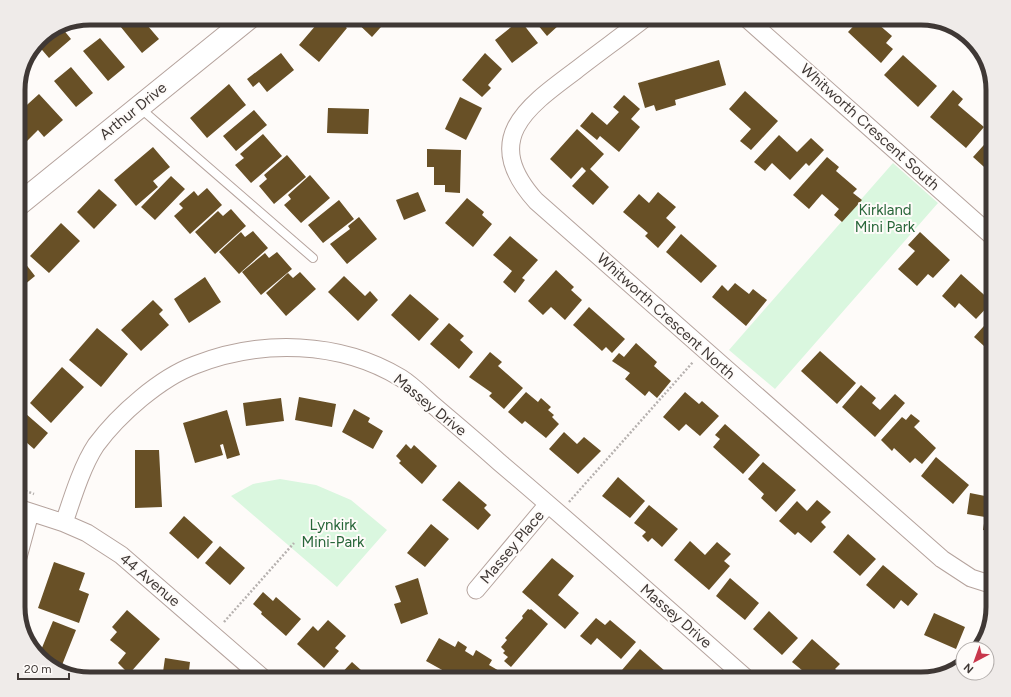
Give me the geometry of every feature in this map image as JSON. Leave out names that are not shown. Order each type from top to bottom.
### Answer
[{"type":"main road","name":"Arthur Drive","points":[[25,198],[240,25]]},
{"type":"street","name":"Whitworth Crescent North","points":[[636,25],[531,106],[517,124],[511,147],[512,157],[520,180],[536,201],[942,560],[971,578],[986,583]]},
{"type":"street","name":"Whitworth Crescent South","points":[[754,25],[986,231]]},
{"type":"street","name":"Massey Drive","points":[[64,523],[90,456],[96,446],[126,413],[157,385],[194,365],[232,353],[276,348],[318,348],[364,360],[402,379],[554,508],[739,672]]},
{"type":"street","name":"Massey Place","points":[[476,590],[554,508]]},
{"type":"street","name":"44 Avenue","points":[[25,511],[64,523],[87,533],[121,554],[253,672]]},
{"type":"lane","points":[[138,107],[313,258]]},
{"type":"path","points":[[554,508],[704,349]]},
{"type":"path","points":[[213,635],[294,543]]},
{"type":"green space","name":"Kirkland Mini Park","points":[[893,163],[938,203],[775,389],[729,350]]},
{"type":"green space","name":"Lynkirk Mini-Park","points":[[280,479],[316,485],[351,500],[387,530],[337,587],[231,496],[253,484]]},
{"type":"building","points":[[147,25],[159,39],[142,53],[120,26]]},
{"type":"building","points":[[316,25],[343,25],[347,28],[319,62],[299,45]]},
{"type":"building","points":[[359,25],[383,25],[372,37]]},
{"type":"building","points":[[514,25],[524,25],[538,43],[512,63],[495,40]]},
{"type":"building","points":[[538,25],[559,25],[547,36]]},
{"type":"building","points":[[854,25],[879,25],[892,36],[886,43],[893,49],[881,63],[848,32]]},
{"type":"building","points":[[64,30],[71,39],[49,58],[40,48],[47,41]]},
{"type":"building","points":[[100,38],[125,67],[108,81],[83,51]]},
{"type":"building","points":[[281,53],[294,70],[267,92],[259,82],[253,87],[247,79]]},
{"type":"building","points":[[485,53],[502,69],[488,85],[491,88],[482,97],[462,80]]},
{"type":"building","points":[[903,55],[937,86],[918,107],[884,75]]},
{"type":"building","points":[[719,60],[726,85],[675,100],[676,105],[656,111],[654,105],[645,108],[638,83]]},
{"type":"building","points":[[71,67],[93,93],[76,107],[54,81]]},
{"type":"building","points":[[229,84],[246,105],[207,138],[190,118]]},
{"type":"building","points":[[953,90],[963,99],[958,105],[984,127],[966,148],[930,117]]},
{"type":"building","points":[[745,91],[778,121],[751,150],[740,141],[751,129],[729,109]]},
{"type":"building","points":[[39,94],[63,120],[44,137],[38,130],[27,141],[25,139],[25,107]]},
{"type":"building","points":[[624,95],[640,109],[631,119],[640,127],[619,152],[600,136],[597,140],[580,126],[592,112],[607,125],[619,112],[613,107]]},
{"type":"building","points":[[460,97],[482,108],[466,140],[445,129]]},
{"type":"building","points":[[328,108],[369,109],[368,134],[327,133]]},
{"type":"building","points":[[254,110],[267,125],[236,151],[223,136]]},
{"type":"building","points":[[577,129],[604,154],[590,169],[609,187],[593,205],[572,186],[586,171],[582,167],[571,179],[550,159]]},
{"type":"building","points":[[263,134],[282,156],[251,183],[235,165],[244,158],[240,154]]},
{"type":"building","points":[[779,135],[797,152],[811,138],[824,150],[809,166],[806,163],[790,180],[772,163],[765,171],[754,162]]},
{"type":"building","points":[[986,143],[986,169],[973,157]]},
{"type":"building","points":[[153,147],[170,167],[153,181],[158,187],[136,206],[114,180]]},
{"type":"building","points":[[427,149],[461,150],[460,193],[445,192],[445,185],[434,185],[434,167],[427,167]]},
{"type":"building","points":[[287,155],[306,177],[274,204],[259,186],[267,179],[264,175]]},
{"type":"building","points":[[827,157],[839,167],[836,171],[857,189],[853,193],[862,200],[842,222],[834,215],[839,209],[822,194],[809,209],[793,195]]},
{"type":"building","points":[[310,175],[330,198],[301,223],[284,205],[291,199],[288,195]]},
{"type":"building","points":[[171,176],[185,189],[155,220],[141,207]]},
{"type":"building","points":[[207,188],[222,205],[190,234],[174,216],[183,208],[179,204],[194,191],[198,196]]},
{"type":"building","points":[[99,189],[117,205],[94,229],[77,212]]},
{"type":"building","points":[[418,192],[426,211],[404,220],[396,200]]},
{"type":"building","points":[[658,192],[676,207],[666,218],[676,227],[658,248],[645,236],[648,233],[623,212],[639,194],[649,203]]},
{"type":"building","points":[[467,198],[484,212],[482,215],[492,224],[473,247],[445,223]]},
{"type":"building","points":[[339,200],[354,219],[323,243],[308,225]]},
{"type":"building","points":[[231,209],[246,226],[215,254],[195,232],[218,211],[223,216]]},
{"type":"building","points":[[359,217],[377,239],[347,264],[330,244],[350,229],[348,226]]},
{"type":"building","points":[[61,223],[80,241],[49,273],[30,256]]},
{"type":"building","points":[[253,231],[268,248],[239,274],[219,252],[241,232],[245,237]]},
{"type":"building","points":[[920,232],[950,260],[933,278],[928,274],[917,286],[898,269],[915,251],[908,245]]},
{"type":"building","points":[[681,234],[717,266],[701,283],[666,252]]},
{"type":"building","points":[[510,236],[538,260],[522,278],[525,280],[515,293],[503,282],[512,271],[493,255]]},
{"type":"building","points":[[277,252],[292,269],[261,295],[242,272],[265,253],[269,258]]},
{"type":"building","points":[[25,263],[35,276],[25,284]]},
{"type":"building","points":[[556,270],[574,287],[571,290],[582,300],[565,320],[551,307],[543,315],[528,301]]},
{"type":"building","points":[[300,272],[316,289],[286,316],[266,293],[288,273],[293,278]]},
{"type":"building","points":[[961,274],[986,297],[986,308],[976,319],[959,303],[955,308],[942,296]]},
{"type":"building","points":[[344,276],[365,296],[370,291],[378,300],[358,321],[328,292]]},
{"type":"building","points":[[205,277],[221,302],[189,323],[174,299]]},
{"type":"building","points":[[735,283],[749,294],[753,289],[767,300],[746,326],[712,297],[722,285],[728,291]]},
{"type":"building","points":[[410,294],[439,319],[419,341],[391,315]]},
{"type":"building","points":[[153,300],[163,310],[159,314],[169,325],[141,351],[121,330]]},
{"type":"building","points":[[589,307],[625,339],[612,353],[606,347],[602,351],[573,325]]},
{"type":"building","points":[[449,323],[464,336],[460,340],[473,352],[459,369],[430,344]]},
{"type":"building","points":[[986,324],[986,344],[984,346],[974,337]]},
{"type":"building","points":[[97,328],[128,354],[101,387],[69,360]]},
{"type":"building","points":[[636,343],[657,362],[654,366],[671,381],[657,398],[649,391],[645,396],[625,379],[630,373],[612,361],[619,353],[624,357]]},
{"type":"building","points":[[820,351],[856,383],[837,404],[801,371]]},
{"type":"building","points":[[490,352],[502,362],[498,366],[523,388],[504,409],[489,396],[492,393],[469,377]]},
{"type":"building","points":[[62,367],[84,387],[51,423],[30,403]]},
{"type":"building","points":[[861,385],[876,398],[872,403],[880,410],[895,394],[905,403],[875,437],[842,407]]},
{"type":"building","points":[[526,392],[538,402],[541,398],[551,407],[548,410],[554,415],[552,417],[559,424],[546,438],[525,421],[522,424],[508,412]]},
{"type":"building","points":[[685,392],[699,404],[702,401],[719,416],[700,436],[686,424],[679,431],[663,417]]},
{"type":"building","points":[[299,397],[336,404],[332,427],[295,420]]},
{"type":"building","points":[[281,398],[284,421],[246,426],[243,403]]},
{"type":"building","points":[[354,409],[370,418],[368,422],[383,431],[373,449],[342,432]]},
{"type":"building","points":[[227,410],[240,455],[227,459],[223,444],[220,445],[223,455],[195,463],[183,423]]},
{"type":"building","points":[[25,413],[48,433],[34,449],[25,441]]},
{"type":"building","points":[[911,414],[920,421],[914,427],[936,448],[922,464],[915,458],[910,463],[894,448],[892,451],[881,440],[902,417],[906,420]]},
{"type":"building","points":[[725,424],[760,455],[743,474],[713,447],[720,439],[715,435]]},
{"type":"building","points":[[564,432],[577,444],[584,437],[601,451],[578,474],[549,449]]},
{"type":"building","points":[[406,444],[411,449],[414,445],[437,466],[422,484],[399,463],[401,461],[396,456]]},
{"type":"building","points":[[135,450],[159,450],[162,507],[135,508]]},
{"type":"building","points":[[936,457],[969,485],[953,504],[921,476]]},
{"type":"building","points":[[763,462],[796,490],[776,512],[761,498],[764,494],[748,479]]},
{"type":"building","points":[[618,477],[645,501],[630,518],[602,496]]},
{"type":"building","points":[[459,481],[487,505],[484,508],[491,515],[478,530],[442,500]]},
{"type":"building","points":[[970,493],[986,496],[986,530],[983,530],[985,517],[967,514]]},
{"type":"building","points":[[817,500],[831,512],[821,522],[826,527],[811,543],[798,532],[795,535],[779,521],[797,501],[807,511]]},
{"type":"building","points":[[649,505],[678,529],[662,547],[652,538],[648,542],[642,536],[646,532],[634,523]]},
{"type":"building","points":[[184,516],[213,542],[198,559],[169,533]]},
{"type":"building","points":[[431,524],[449,539],[425,567],[407,553]]},
{"type":"building","points":[[848,534],[876,559],[860,576],[833,552]]},
{"type":"building","points":[[690,541],[705,555],[717,542],[731,554],[724,561],[730,566],[709,590],[674,560]]},
{"type":"building","points":[[220,546],[245,568],[230,585],[205,563]]},
{"type":"building","points":[[552,558],[574,576],[558,595],[579,613],[565,629],[522,592]]},
{"type":"building","points":[[54,562],[85,573],[79,590],[89,594],[79,623],[38,608]]},
{"type":"building","points":[[883,565],[918,594],[908,606],[901,600],[894,609],[866,585]]},
{"type":"building","points":[[418,578],[428,614],[401,624],[394,604],[401,602],[395,586]]},
{"type":"building","points":[[730,578],[759,603],[745,620],[716,596]]},
{"type":"building","points":[[263,592],[273,601],[276,597],[301,619],[286,636],[261,614],[262,612],[253,604]]},
{"type":"building","points":[[528,609],[531,609],[548,624],[511,667],[504,661],[508,657],[503,653],[505,651],[501,647],[507,640],[505,638],[523,618],[522,616]]},
{"type":"building","points":[[127,610],[160,639],[131,672],[127,672],[118,663],[126,653],[110,640],[117,632],[112,627]]},
{"type":"building","points":[[769,611],[798,638],[782,655],[753,629]]},
{"type":"building","points":[[934,613],[965,627],[959,641],[955,641],[955,649],[924,635]]},
{"type":"building","points":[[596,618],[605,625],[610,620],[636,642],[621,659],[597,638],[591,645],[580,636]]},
{"type":"building","points":[[328,620],[346,636],[335,648],[339,651],[324,668],[297,644],[313,626],[318,631]]},
{"type":"building","points":[[53,621],[76,630],[62,665],[47,656],[41,650]]},
{"type":"building","points":[[439,638],[455,647],[458,641],[467,647],[465,651],[473,656],[476,650],[492,660],[489,665],[501,672],[444,672],[426,661]]},
{"type":"building","points":[[812,639],[840,664],[835,669],[839,672],[805,672],[792,662]]},
{"type":"building","points":[[640,649],[666,672],[620,672]]},
{"type":"building","points":[[165,658],[190,662],[189,672],[163,672]]},
{"type":"building","points":[[352,662],[363,672],[343,672]]}]
